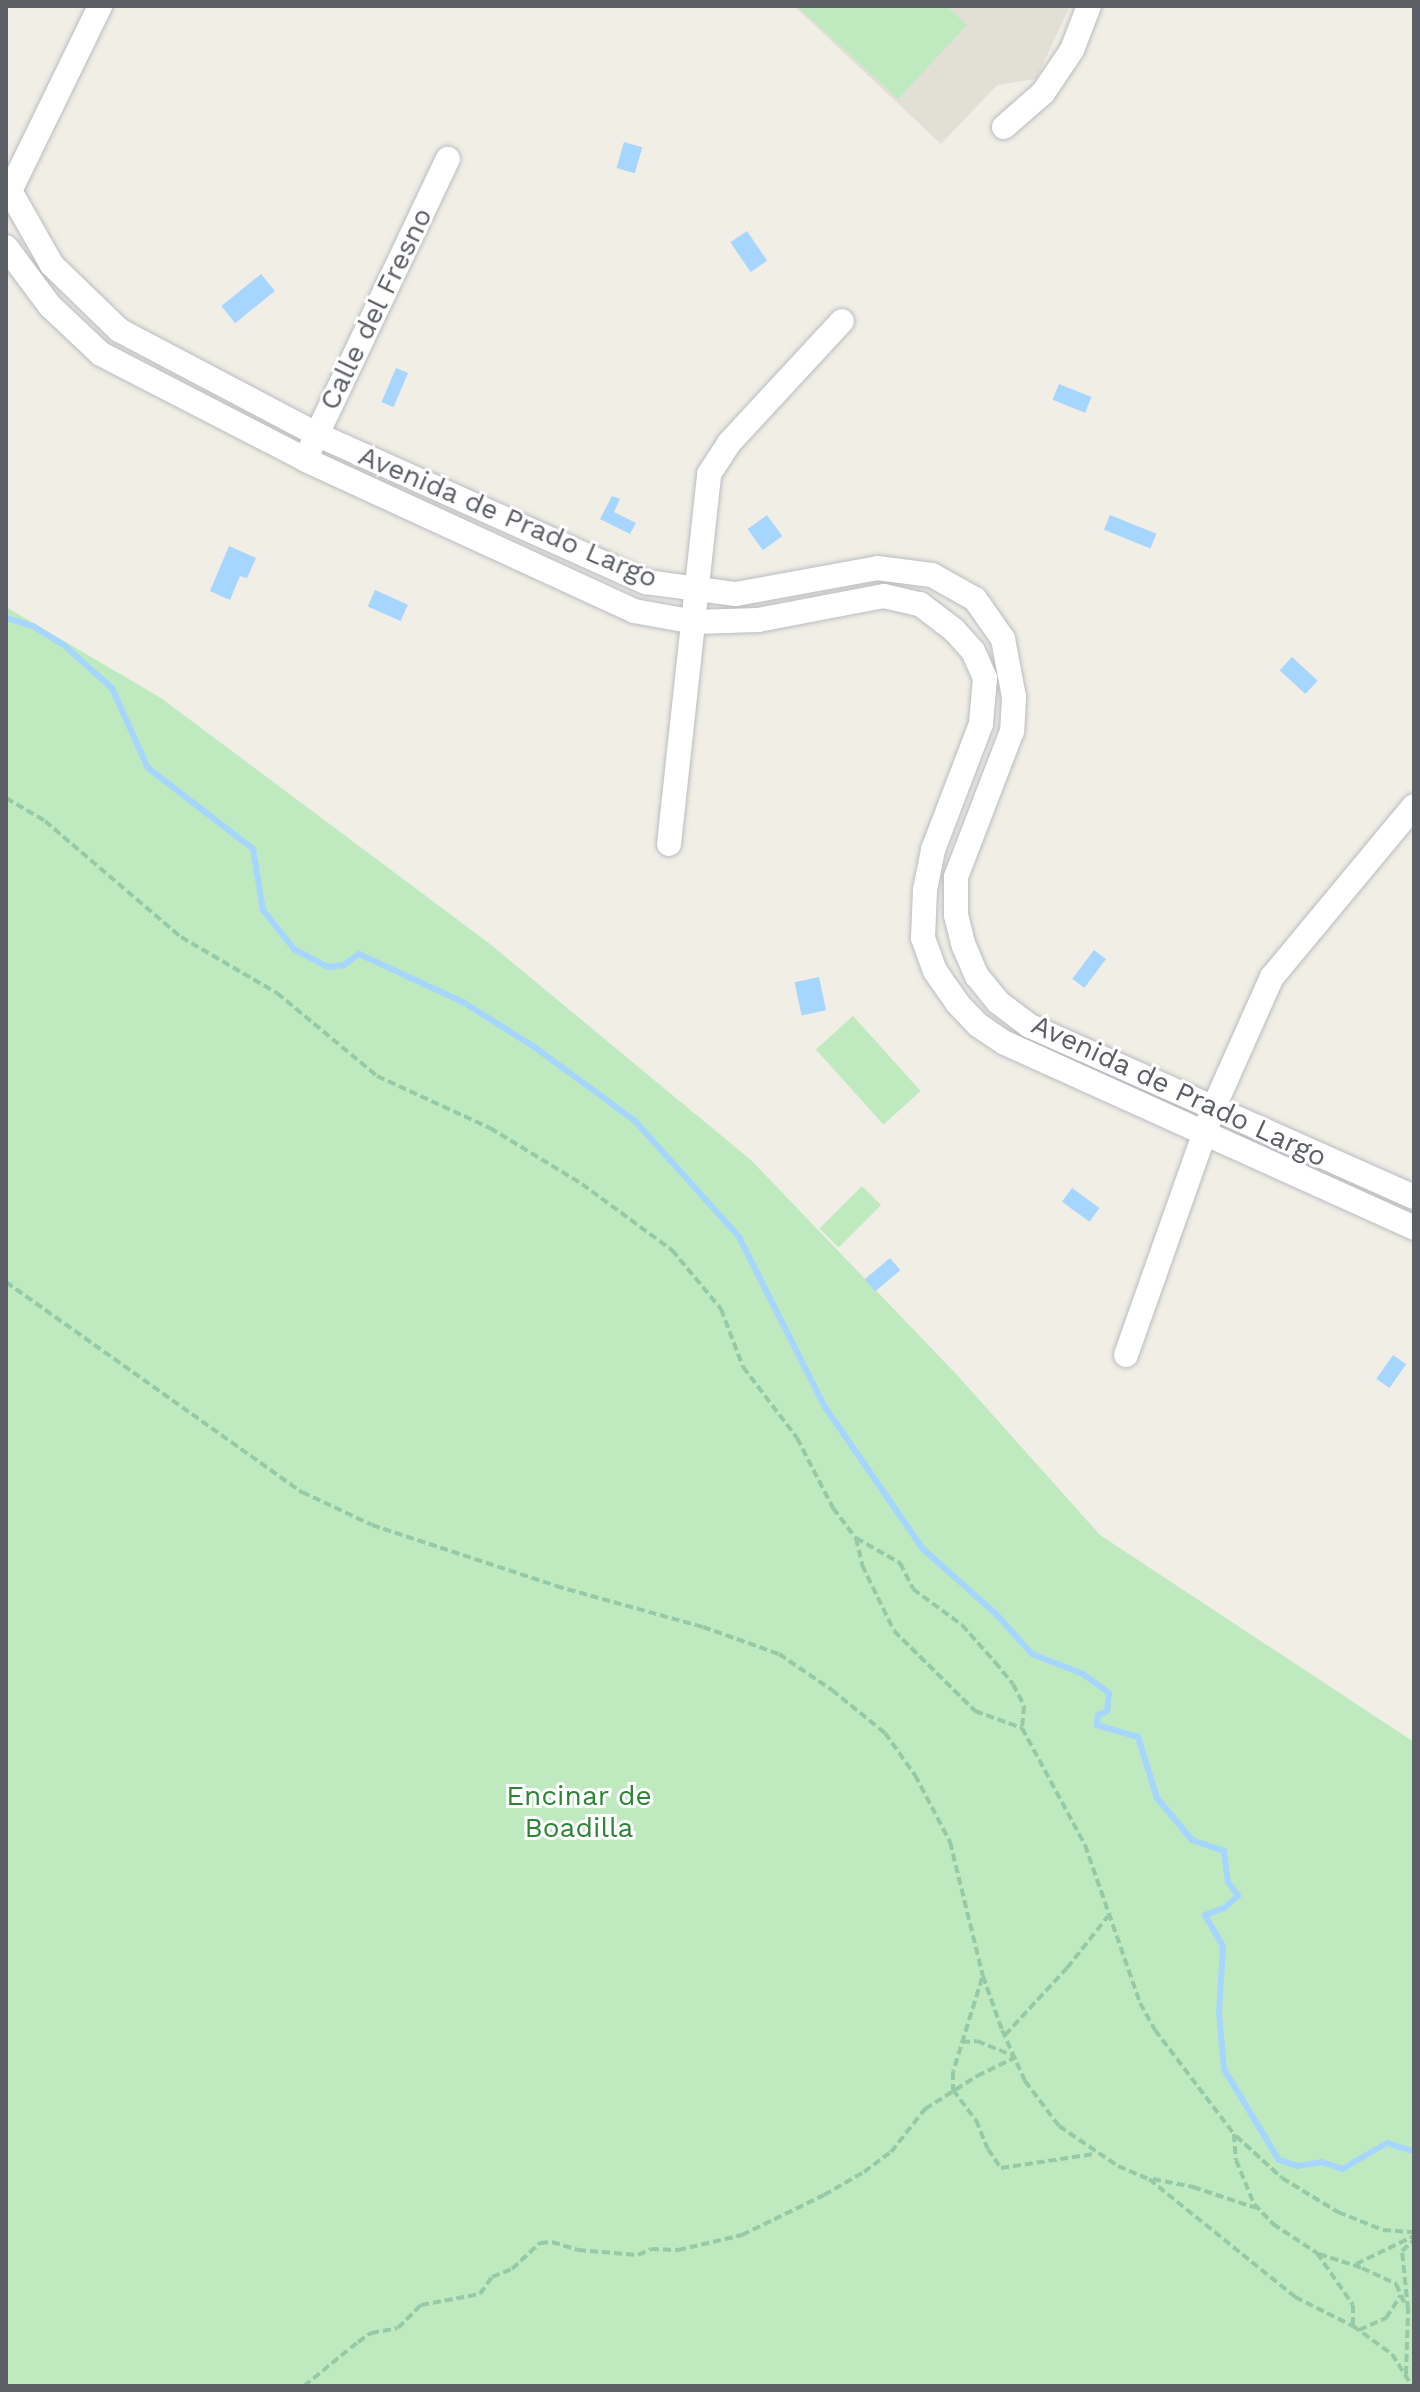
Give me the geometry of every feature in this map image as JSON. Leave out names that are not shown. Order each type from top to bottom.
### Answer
[{"type":"street","points":[[8,191],[100,6]]},
{"type":"street","points":[[1004,127],[1043,93],[1072,50],[1089,6]]},
{"type":"street","name":"Calle del Fresno","points":[[306,460],[448,159]]},
{"type":"street","name":"Avenida de Prado Largo","points":[[8,191],[52,265],[119,330],[316,434],[646,582],[736,594],[877,568],[932,575],[975,599],[1003,639],[1014,697],[1012,731],[956,877],[956,915],[977,976],[998,1002],[1030,1026],[1414,1197]]},
{"type":"street","name":"Avenida de Prado Largo","points":[[6,247],[50,306],[101,354],[306,460],[634,611],[695,622],[758,620],[884,596],[920,604],[954,630],[973,651],[985,678],[981,724],[933,850],[925,890],[923,938],[935,971],[978,1025],[1005,1043],[1414,1228]]},
{"type":"street","points":[[669,844],[709,474],[729,443],[842,321]]},
{"type":"street","points":[[1126,1355],[1214,1107],[1272,977],[1414,806]]},
{"type":"path","points":[[6,798],[45,821],[181,937],[277,993],[377,1076],[490,1128],[582,1184],[672,1250],[721,1309],[743,1367],[797,1438],[833,1508],[856,1538],[900,1563],[913,1589],[962,1625],[1013,1684],[1024,1706],[1022,1728],[1085,1845],[1140,2003],[1155,2030],[1234,2134],[1282,2178],[1338,2212],[1383,2230],[1414,2236]]},
{"type":"path","points":[[6,1282],[302,1492],[372,1525],[556,1586],[703,1627],[779,1654],[832,1690],[885,1733],[915,1775],[950,1842],[983,1976],[1005,2035],[1025,2081],[1059,2126],[1097,2153],[1149,2179],[1295,2297],[1355,2328],[1392,2354],[1412,2386]]},
{"type":"path","points":[[856,1538],[862,1565],[894,1631],[975,1711],[1022,1728]]},
{"type":"path","points":[[1005,2035],[1034,2006],[1108,1916]]},
{"type":"path","points":[[983,1976],[953,2072],[953,2090],[976,2120],[988,2149],[1001,2168],[1097,2153]]},
{"type":"path","points":[[962,2042],[977,2041],[1016,2057]]},
{"type":"path","points":[[304,2386],[371,2333],[398,2328],[421,2305],[480,2294],[492,2277],[512,2269],[540,2243],[552,2242],[578,2250],[638,2255],[651,2249],[664,2251],[695,2247],[742,2235],[864,2172],[891,2152],[920,2114],[953,2090],[1016,2057]]},
{"type":"path","points":[[1234,2134],[1236,2160],[1258,2208],[1273,2224],[1317,2253],[1396,2284],[1414,2316]]},
{"type":"path","points":[[1149,2179],[1193,2187],[1258,2208]]},
{"type":"path","points":[[1354,2265],[1414,2236]]},
{"type":"path","points":[[1406,2376],[1408,2309],[1402,2251],[1414,2236]]},
{"type":"path","points":[[1317,2253],[1353,2305],[1355,2328]]},
{"type":"path","points":[[1355,2328],[1386,2318],[1401,2295]]},
{"type":"shaded area","points":[[794,6],[1070,6],[1036,79],[997,85],[941,144]]},
{"type":"green space","points":[[797,6],[947,6],[967,25],[898,99]]},
{"type":"green space","name":"Encinar de Boadilla","points":[[6,607],[161,698],[490,944],[752,1161],[958,1376],[1100,1535],[1414,1742],[1414,2386],[6,2386]]},
{"type":"green space","points":[[853,1016],[921,1091],[883,1125],[816,1049]]},
{"type":"green space","points":[[862,1186],[881,1205],[839,1248],[820,1228]]},
{"type":"water","points":[[624,142],[642,147],[635,173],[617,168]]},
{"type":"water","points":[[747,231],[767,261],[751,272],[730,242]]},
{"type":"water","points":[[261,274],[275,291],[235,323],[221,306]]},
{"type":"water","points":[[396,368],[408,373],[394,407],[382,402]]},
{"type":"water","points":[[1059,384],[1091,397],[1085,413],[1053,400]]},
{"type":"water","points":[[612,496],[620,499],[614,512],[636,523],[630,534],[600,519]]},
{"type":"water","points":[[767,515],[782,536],[763,550],[748,529]]},
{"type":"water","points":[[1110,515],[1156,534],[1150,549],[1104,530]]},
{"type":"water","points":[[229,546],[256,558],[247,578],[240,576],[230,600],[210,591]]},
{"type":"water","points":[[375,590],[408,605],[401,621],[368,606]]},
{"type":"water","points":[[1292,657],[1318,681],[1305,694],[1280,670]]},
{"type":"water","points":[[1094,950],[1106,959],[1084,988],[1072,979]]},
{"type":"water","points":[[819,977],[826,1010],[802,1015],[795,982]]},
{"type":"water","points":[[1072,1188],[1100,1208],[1090,1222],[1062,1202]]},
{"type":"water","points":[[890,1258],[900,1270],[875,1291],[865,1279]]},
{"type":"water","points":[[1393,1355],[1406,1364],[1389,1388],[1376,1379]]},
{"type":"waterway","points":[[6,618],[33,626],[65,646],[112,688],[148,768],[253,849],[263,910],[294,949],[328,967],[344,965],[359,954],[463,1002],[533,1046],[635,1121],[739,1237],[825,1407],[923,1549],[997,1615],[1032,1654],[1083,1674],[1109,1693],[1107,1711],[1098,1715],[1097,1725],[1138,1737],[1157,1798],[1192,1840],[1224,1851],[1228,1882],[1238,1896],[1224,1908],[1205,1915],[1223,1946],[1219,2013],[1224,2069],[1279,2160],[1297,2166],[1322,2162],[1342,2169],[1387,2143],[1414,2152]]}]
